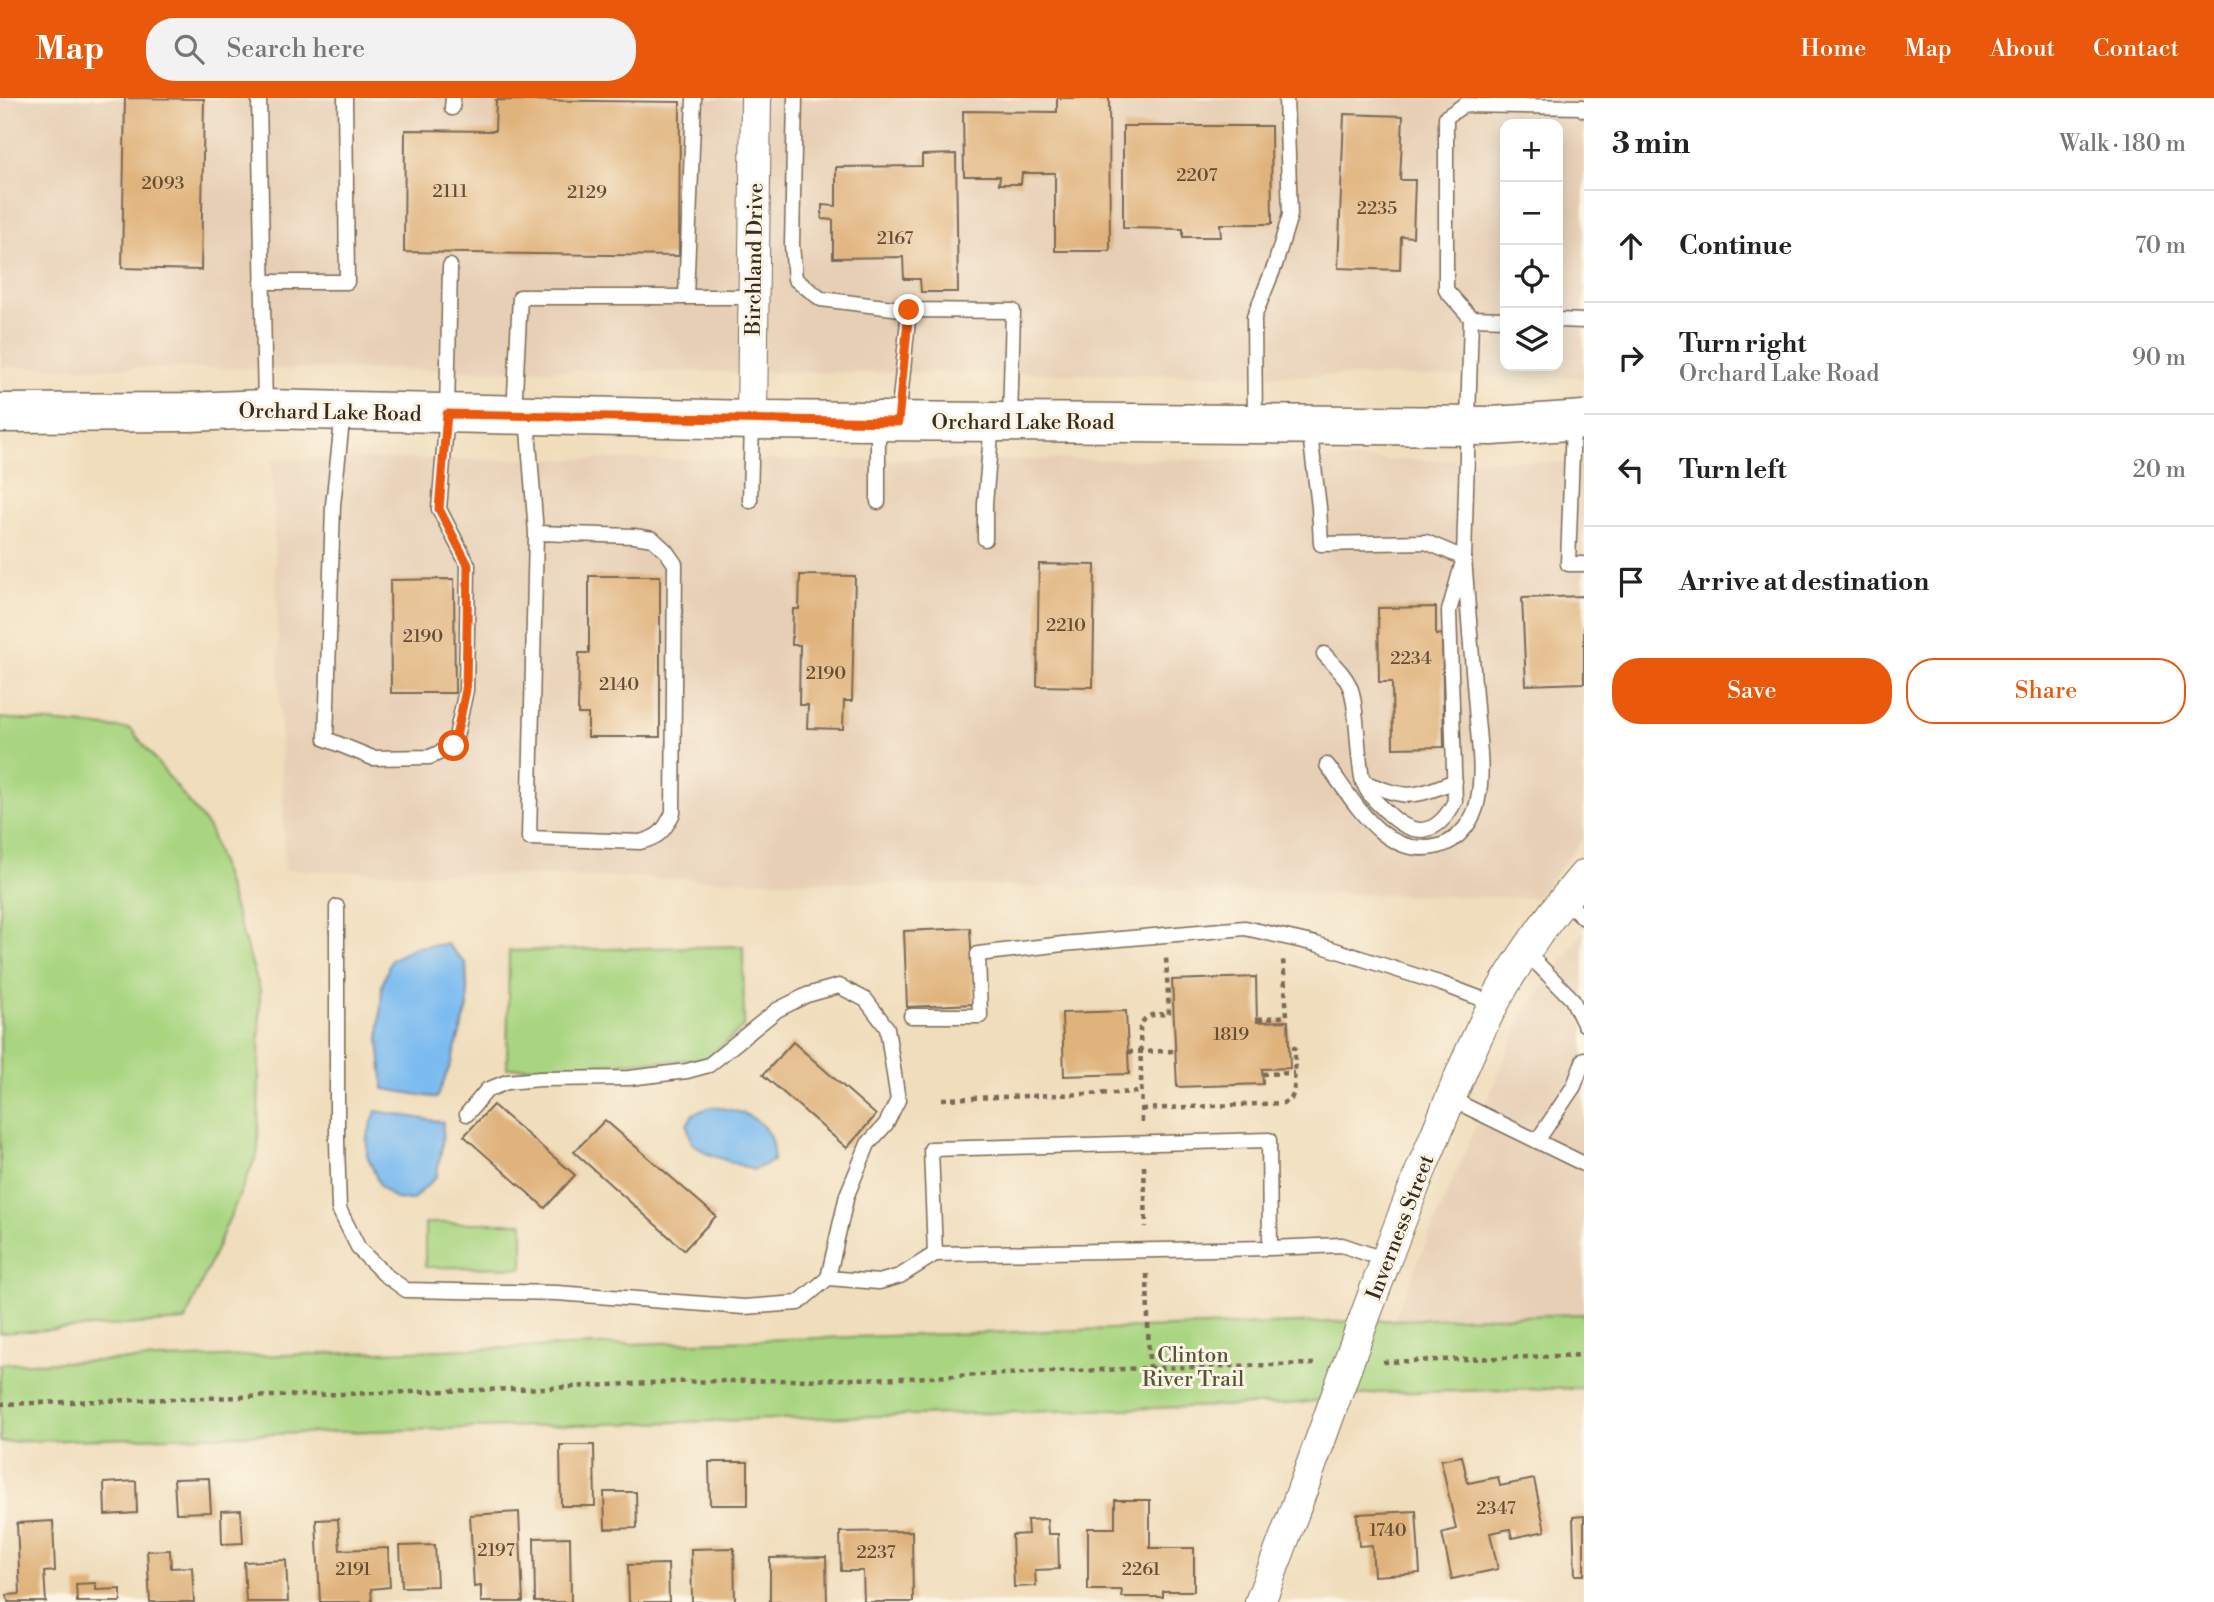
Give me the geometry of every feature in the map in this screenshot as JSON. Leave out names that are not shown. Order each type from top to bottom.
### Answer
[{"type":"main road","name":"Orchard Lake Road","points":[[0,413],[265,409],[888,422],[1468,426],[1578,420]]},
{"type":"street","name":"Birchland Drive","points":[[752,420],[756,98]]},
{"type":"street","name":"Inverness Street","points":[[1260,1602],[1301,1499],[1386,1261],[1469,1055],[1505,983],[1526,952],[1574,909],[1584,875]]},
{"type":"lane","points":[[259,98],[265,409]]},
{"type":"lane","points":[[262,282],[347,282],[345,98]]},
{"type":"lane","points":[[686,297],[694,98]]},
{"type":"lane","points":[[795,98],[792,245],[795,279],[821,299],[909,310],[1013,311],[1001,421],[985,504],[985,538]]},
{"type":"lane","points":[[1255,424],[1254,317],[1275,265],[1290,215],[1286,98]]},
{"type":"lane","points":[[1326,765],[1372,824],[1389,839],[1405,847],[1424,850],[1444,845],[1459,835],[1469,822],[1478,800],[1480,762],[1464,558],[1471,318],[1446,290],[1446,117],[1464,105],[1582,107],[1584,110]]},
{"type":"lane","points":[[343,410],[333,505],[326,739],[373,758],[430,757],[454,746],[466,690],[468,565],[439,509],[447,414],[450,266]]},
{"type":"lane","points":[[536,533],[653,539],[675,564],[673,813],[665,829],[654,838],[640,842],[529,838],[536,533],[521,414],[520,297],[754,297]]},
{"type":"lane","points":[[878,502],[888,422],[909,310]]},
{"type":"lane","points":[[1471,318],[1500,319]]},
{"type":"lane","points":[[1563,320],[1584,321]]},
{"type":"lane","points":[[750,501],[752,420]]},
{"type":"lane","points":[[1578,420],[1568,564],[1584,564]]},
{"type":"lane","points":[[1309,425],[1321,544],[1426,542],[1464,558]]},
{"type":"lane","points":[[1324,654],[1344,676],[1351,691],[1363,782],[1372,799],[1397,822],[1413,830],[1425,830],[1437,825],[1448,815],[1455,801],[1449,611],[1464,558]]},
{"type":"lane","points":[[1363,782],[1395,795],[1411,796],[1455,781]]},
{"type":"lane","points":[[337,907],[337,1142],[340,1209],[359,1249],[384,1274],[406,1290],[558,1293],[744,1307],[798,1303],[828,1279],[847,1195],[868,1144],[886,1124],[898,1100],[887,1028],[866,1000],[839,986],[807,995],[777,1010],[709,1065],[687,1072],[629,1078],[506,1082],[487,1090],[467,1114]]},
{"type":"lane","points":[[911,1016],[980,1016],[978,954],[1245,928],[1316,944],[1442,984],[1495,1004]]},
{"type":"lane","points":[[1526,952],[1572,999],[1584,1024]]},
{"type":"lane","points":[[1537,1141],[1574,1086],[1584,1059]]},
{"type":"lane","points":[[1451,1099],[1584,1164]]},
{"type":"lane","points":[[935,1254],[932,1149],[1255,1140],[1269,1140],[1270,1248]]},
{"type":"lane","points":[[828,1279],[879,1282],[900,1276],[935,1254],[1342,1245],[1386,1261]]},
{"type":"path","points":[[1258,1019],[1287,1016],[1281,936]]},
{"type":"path","points":[[1142,1110],[1283,1103],[1291,1099],[1294,1092],[1295,1048],[1289,1047]]},
{"type":"path","points":[[1128,1052],[1175,1051]]},
{"type":"path","points":[[1262,1074],[1294,1073]]},
{"type":"path","points":[[942,1099],[1142,1092]]},
{"type":"path","points":[[0,1404],[1584,1355]]},
{"type":"shaded area","points":[[0,98],[1584,98],[1584,377],[0,367]]},
{"type":"shaded area","points":[[272,459],[1502,460],[1584,464],[1584,837],[1537,898],[285,870]]},
{"type":"shaded area","points":[[1584,930],[1584,1314],[1393,1321],[1524,1014]]},
{"type":"green space","points":[[0,718],[131,729],[209,828],[260,990],[258,1152],[185,1321],[0,1333]]},
{"type":"green space","points":[[743,946],[744,1026],[707,1059],[507,1068],[509,951]]},
{"type":"green space","points":[[425,1223],[523,1223],[523,1268],[425,1267]]},
{"type":"green space","name":"Clinton River Trail","points":[[1584,1314],[1584,1388],[1377,1393],[1290,1404],[0,1442],[0,1364]]},
{"type":"water","points":[[447,944],[466,964],[468,1007],[437,1098],[384,1089],[379,1040],[382,986],[391,960],[415,947]]},
{"type":"water","points":[[711,1107],[735,1111],[756,1120],[769,1136],[773,1147],[773,1161],[753,1170],[706,1153],[692,1143],[687,1125],[693,1114]]},
{"type":"water","points":[[376,1111],[443,1122],[442,1147],[436,1177],[412,1200],[395,1199],[380,1186],[367,1155],[367,1137]]},
{"type":"building","points":[[125,98],[204,99],[201,270],[122,268]]},
{"type":"building","points":[[1057,98],[1109,98],[1110,251],[1055,251],[1055,173],[1022,173],[1021,184],[999,184],[1000,176],[964,176],[963,111],[1057,112]]},
{"type":"building","points":[[496,100],[680,102],[679,256],[404,252],[405,130],[495,131]]},
{"type":"building","points":[[1344,114],[1403,116],[1400,180],[1415,180],[1413,237],[1401,236],[1400,270],[1338,268]]},
{"type":"building","points":[[1123,126],[1271,126],[1272,224],[1220,224],[1221,237],[1183,237],[1183,229],[1123,228]]},
{"type":"building","points":[[956,154],[958,292],[921,292],[920,279],[904,279],[903,257],[833,258],[833,220],[822,219],[822,205],[836,206],[836,167],[922,166],[922,155]]},
{"type":"building","points":[[1039,564],[1095,565],[1093,687],[1037,686]]},
{"type":"building","points":[[800,575],[855,576],[852,701],[844,701],[843,729],[807,728],[808,705],[799,705],[800,645],[792,645],[793,609],[799,609]]},
{"type":"building","points":[[589,576],[660,576],[660,737],[588,737],[588,714],[578,714],[579,653],[589,653]]},
{"type":"building","points":[[454,579],[455,693],[391,693],[390,580]]},
{"type":"building","points":[[1584,596],[1584,683],[1526,685],[1522,598]]},
{"type":"building","points":[[1436,607],[1436,635],[1442,634],[1444,747],[1393,748],[1392,682],[1379,682],[1378,608]]},
{"type":"building","points":[[970,928],[974,1004],[907,1007],[904,931]]},
{"type":"building","points":[[1256,977],[1257,1022],[1288,1021],[1290,1068],[1262,1069],[1263,1084],[1177,1087],[1172,980]]},
{"type":"building","points":[[1126,1011],[1129,1074],[1064,1076],[1062,1013]]},
{"type":"building","points":[[793,1042],[876,1115],[847,1148],[763,1075]]},
{"type":"building","points":[[493,1105],[575,1175],[545,1208],[464,1136]]},
{"type":"building","points":[[605,1120],[716,1216],[684,1250],[574,1152]]},
{"type":"building","points":[[560,1445],[594,1445],[595,1506],[561,1506]]},
{"type":"building","points":[[1462,1456],[1468,1483],[1498,1477],[1500,1486],[1534,1479],[1545,1531],[1512,1538],[1510,1529],[1490,1533],[1498,1569],[1452,1579],[1442,1533],[1456,1529],[1441,1460]]},
{"type":"building","points":[[709,1462],[748,1462],[748,1505],[710,1505]]},
{"type":"building","points":[[209,1478],[211,1512],[176,1513],[174,1479]]},
{"type":"building","points":[[136,1481],[137,1513],[105,1515],[104,1483]]},
{"type":"building","points":[[604,1492],[636,1492],[637,1528],[605,1529]]},
{"type":"building","points":[[1115,1500],[1150,1500],[1150,1548],[1194,1548],[1194,1591],[1163,1591],[1163,1597],[1121,1597],[1122,1590],[1088,1590],[1088,1528],[1115,1528]]},
{"type":"building","points":[[241,1510],[243,1543],[222,1544],[221,1511]]},
{"type":"building","points":[[1416,1511],[1420,1573],[1374,1576],[1372,1545],[1359,1546],[1357,1514]]},
{"type":"building","points":[[519,1512],[523,1602],[481,1602],[481,1586],[474,1587],[470,1515]]},
{"type":"building","points":[[1584,1516],[1584,1575],[1575,1575],[1573,1517]]},
{"type":"building","points":[[338,1519],[340,1550],[388,1548],[390,1587],[371,1589],[372,1602],[320,1602],[316,1520]]},
{"type":"building","points":[[1047,1519],[1048,1534],[1058,1534],[1059,1569],[1035,1570],[1036,1586],[1014,1587],[1012,1535],[1028,1534],[1027,1520]]},
{"type":"building","points":[[53,1521],[55,1571],[44,1572],[46,1602],[8,1602],[7,1595],[20,1594],[17,1523]]},
{"type":"building","points":[[912,1531],[913,1602],[864,1602],[863,1571],[841,1571],[840,1532]]},
{"type":"building","points":[[570,1537],[571,1602],[535,1602],[534,1538]]},
{"type":"building","points":[[435,1545],[437,1586],[402,1587],[400,1546]]},
{"type":"building","points":[[734,1548],[735,1602],[692,1602],[691,1549]]},
{"type":"building","points":[[170,1550],[171,1568],[192,1567],[194,1602],[150,1602],[147,1551]]},
{"type":"building","points":[[826,1557],[827,1602],[770,1602],[770,1558]]},
{"type":"building","points":[[286,1560],[288,1602],[246,1602],[244,1562]]},
{"type":"building","points":[[668,1564],[669,1602],[629,1602],[628,1565]]},
{"type":"building","points":[[96,1583],[96,1590],[121,1589],[121,1602],[77,1602],[76,1584]]},
{"type":"route","points":[[454,746],[466,690],[468,565],[439,509],[447,414],[898,422],[909,310]]}]
